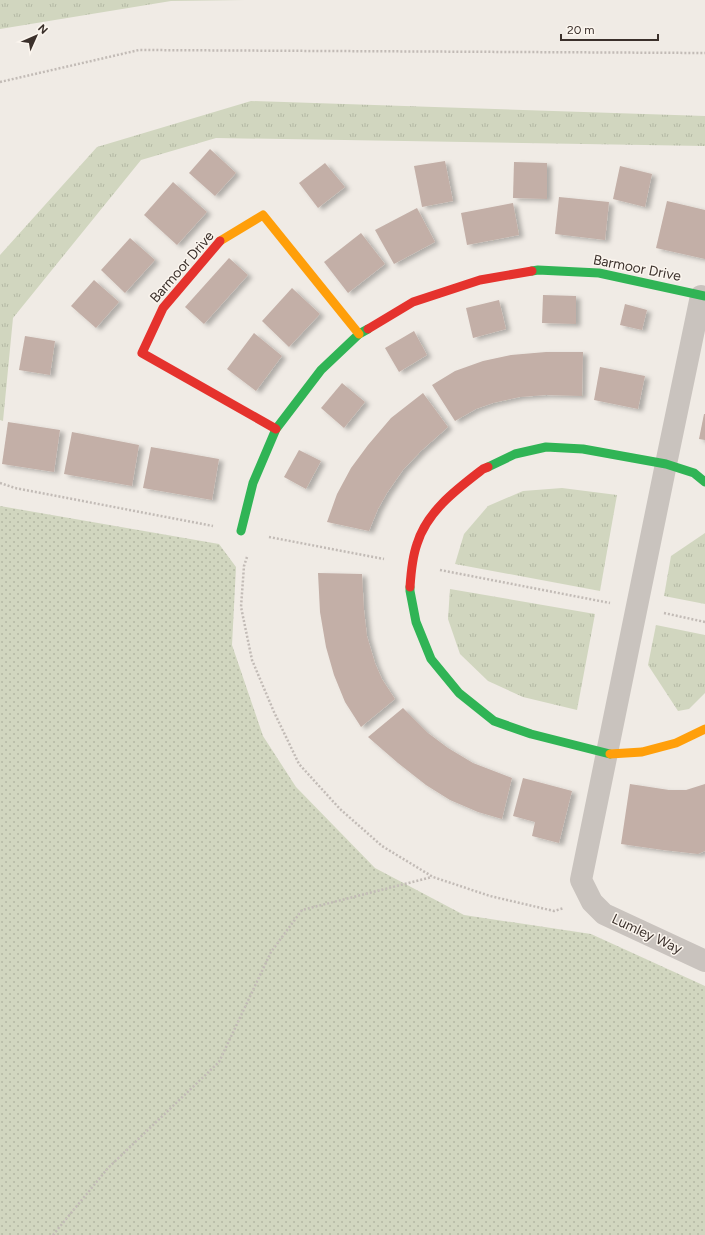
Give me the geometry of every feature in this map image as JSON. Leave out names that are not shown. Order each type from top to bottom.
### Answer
[{"type":"street","name":"Barmoor Drive","points":[[276,429],[142,353],[163,308],[220,241],[263,215],[359,334]]},
{"type":"street","name":"Barmoor Drive","points":[[241,531],[253,483],[276,429],[321,370],[359,334],[413,302],[480,280],[538,270],[599,273],[703,296]]},
{"type":"street","points":[[592,902],[581,880],[666,464],[703,296]]},
{"type":"street","points":[[705,482],[694,473],[666,464],[583,449],[546,447],[515,454],[482,469],[439,507],[417,543],[412,564],[410,591],[416,622],[431,659],[459,693],[494,721],[531,734],[607,754],[642,752],[676,743],[705,729]]},
{"type":"street","name":"Lumley Way","points":[[592,902],[604,914],[705,961]]},
{"type":"path","points":[[0,82],[139,50],[705,53]]},
{"type":"path","points":[[0,483],[15,488]]},
{"type":"path","points":[[248,553],[244,566],[241,607],[252,660],[274,712],[299,764],[340,809],[382,846],[433,877],[490,896],[554,910],[592,902]]},
{"type":"path","points":[[412,564],[705,622]]},
{"type":"path","points":[[53,1235],[108,1168],[219,1062],[271,952],[302,910],[433,877]]},
{"type":"green space","points":[[0,0],[245,0],[171,1],[0,29]]},
{"type":"green space","points":[[251,101],[705,116],[705,146],[216,138],[141,160],[13,318],[3,421],[0,420],[0,255],[97,147]]},
{"type":"green space","points":[[562,488],[617,495],[600,591],[455,564],[464,534],[488,506],[523,491]]},
{"type":"green space","points":[[0,506],[219,544],[236,567],[232,645],[263,736],[296,787],[375,868],[464,915],[591,934],[705,986],[705,1235],[0,1235]]},
{"type":"green space","points":[[705,533],[705,604],[664,596],[671,556]]},
{"type":"green space","points":[[450,589],[595,614],[577,710],[523,697],[488,681],[460,654],[448,619]]},
{"type":"green space","points":[[656,625],[705,635],[705,693],[689,709],[678,711],[648,665]]},
{"type":"building","points":[[210,149],[236,173],[215,196],[189,173]]},
{"type":"building","points":[[445,161],[453,201],[422,207],[414,166]]},
{"type":"building","points":[[514,162],[547,163],[547,199],[513,198]]},
{"type":"building","points":[[325,163],[345,187],[318,208],[299,183]]},
{"type":"building","points":[[620,166],[652,174],[645,207],[613,199]]},
{"type":"building","points":[[173,182],[207,212],[177,245],[144,215]]},
{"type":"building","points":[[559,197],[609,202],[605,240],[555,234]]},
{"type":"building","points":[[667,201],[705,210],[705,259],[656,248]]},
{"type":"building","points":[[513,203],[519,235],[467,245],[461,213]]},
{"type":"building","points":[[417,208],[435,242],[394,264],[375,230]]},
{"type":"building","points":[[361,233],[385,264],[348,293],[324,262]]},
{"type":"building","points":[[130,238],[155,260],[125,293],[101,270]]},
{"type":"building","points":[[229,258],[248,275],[204,324],[185,307]]},
{"type":"building","points":[[94,280],[119,302],[96,328],[71,306]]},
{"type":"building","points":[[292,288],[320,314],[289,347],[262,321]]},
{"type":"building","points":[[543,295],[576,296],[576,324],[542,323]]},
{"type":"building","points":[[499,300],[506,329],[473,338],[466,308]]},
{"type":"building","points":[[625,304],[647,310],[642,330],[620,325]]},
{"type":"building","points":[[414,331],[427,355],[399,372],[385,348]]},
{"type":"building","points":[[254,333],[282,356],[256,391],[227,369]]},
{"type":"building","points":[[25,336],[55,341],[50,375],[19,370]]},
{"type":"building","points":[[546,352],[583,352],[582,396],[546,395],[520,397],[493,403],[476,409],[455,421],[432,385],[455,371],[483,361],[511,355]]},
{"type":"building","points":[[600,367],[645,376],[638,409],[594,400]]},
{"type":"building","points":[[342,383],[365,402],[344,428],[321,408]]},
{"type":"building","points":[[423,393],[448,427],[421,451],[403,470],[378,509],[369,531],[327,522],[337,494],[351,468],[368,445],[391,418]]},
{"type":"building","points":[[705,414],[705,440],[699,439]]},
{"type":"building","points":[[8,422],[60,430],[54,472],[2,464]]},
{"type":"building","points":[[72,432],[139,445],[132,486],[64,474]]},
{"type":"building","points":[[151,447],[219,459],[212,500],[143,488]]},
{"type":"building","points":[[299,450],[321,461],[306,489],[284,477]]},
{"type":"building","points":[[318,573],[362,574],[367,636],[375,663],[382,679],[395,699],[361,727],[345,702],[334,675],[326,647],[320,612]]},
{"type":"building","points":[[403,708],[428,733],[448,748],[473,763],[512,778],[502,819],[478,812],[450,800],[426,785],[368,737]]},
{"type":"building","points":[[523,778],[572,791],[559,843],[532,836],[535,822],[513,816]]},
{"type":"building","points":[[630,784],[669,790],[686,790],[705,784],[705,851],[698,854],[621,844]]},
{"type":"traffic: fast","points":[[532,271],[599,273],[705,296]]},
{"type":"traffic: fast","points":[[241,531],[253,483],[276,429],[321,370],[359,334],[368,329]]},
{"type":"traffic: fast","points":[[488,467],[515,454],[546,447],[583,449],[666,464],[694,473],[705,482]]},
{"type":"traffic: fast","points":[[410,587],[416,622],[431,659],[459,693],[494,721],[531,734],[610,754]]},
{"type":"traffic: slow","points":[[220,241],[263,215],[359,334]]},
{"type":"traffic: slow","points":[[610,754],[642,752],[676,743],[705,729]]},
{"type":"traffic: jam","points":[[220,241],[163,308],[142,353],[276,429]]},
{"type":"traffic: jam","points":[[368,329],[413,302],[480,280],[532,271]]},
{"type":"traffic: jam","points":[[410,587],[415,549],[428,521],[435,511],[453,493],[483,469],[488,467]]}]
